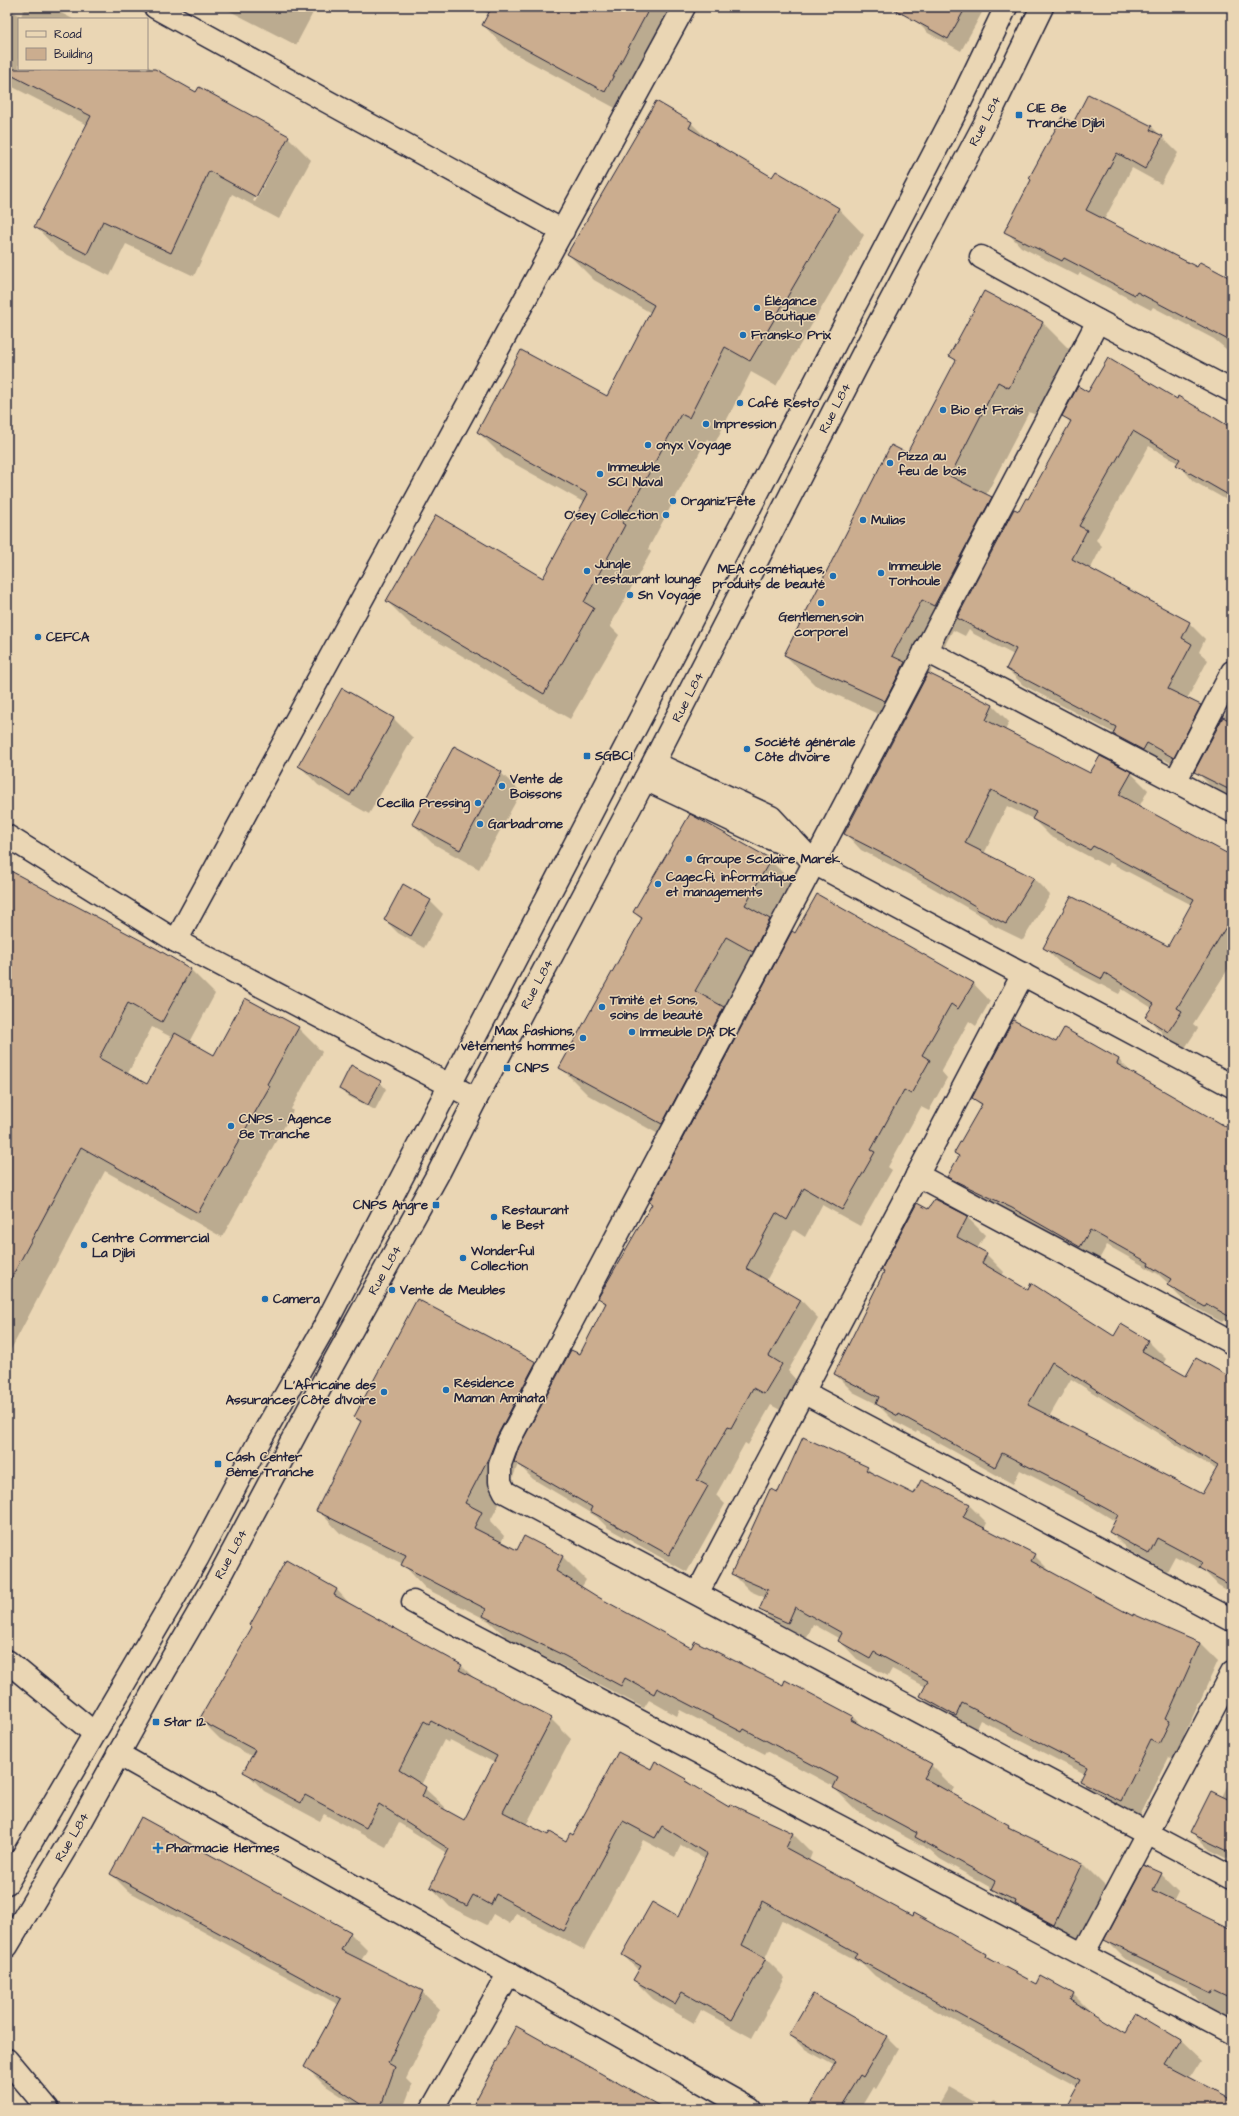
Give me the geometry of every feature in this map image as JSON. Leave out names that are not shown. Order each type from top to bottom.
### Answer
[{"type":"street","points":[[155,7],[563,231]]},
{"type":"street","points":[[176,941],[684,7]]},
{"type":"street","name":"Rue L84","points":[[7,1883],[196,1559],[256,1447],[322,1331],[953,116],[1006,7]]},
{"type":"street","name":"Rue L84","points":[[7,1946],[77,1829],[217,1581],[324,1380],[439,1172],[649,771],[869,342],[993,108],[1042,7]]},
{"type":"street","points":[[982,257],[1098,321],[1232,391]]},
{"type":"street","points":[[1098,321],[925,650],[809,857],[512,1435],[500,1464],[500,1482],[505,1492],[698,1592],[1232,1878]]},
{"type":"street","points":[[925,650],[1176,780],[1232,811]]},
{"type":"street","points":[[1176,780],[1232,672]]},
{"type":"street","points":[[649,771],[767,837],[809,857],[1232,1086]]},
{"type":"street","points":[[7,836],[176,941],[476,1099]]},
{"type":"street","points":[[698,1592],[1023,974]]},
{"type":"street","points":[[917,1175],[1232,1343]]},
{"type":"street","points":[[803,1392],[1232,1620]]},
{"type":"street","points":[[413,1602],[1232,2033]]},
{"type":"street","points":[[7,1661],[94,1733]]},
{"type":"street","points":[[1083,1954],[1232,1672]]},
{"type":"street","points":[[118,1754],[750,2109]]},
{"type":"street","points":[[432,2109],[509,1973]]},
{"type":"street","points":[[7,2060],[48,2109]]},
{"type":"building","points":[[492,7],[650,7],[605,92],[482,25]]},
{"type":"building","points":[[890,7],[966,7],[948,39]]},
{"type":"building","points":[[7,69],[155,69],[196,92],[199,87],[289,136],[256,197],[209,171],[171,253],[103,221],[87,254],[34,227],[91,116],[7,73]]},
{"type":"building","points":[[1088,94],[1152,126],[1150,130],[1163,136],[1145,169],[1117,153],[1086,210],[1197,267],[1200,262],[1232,279],[1232,342],[1137,292],[1135,295],[1064,258],[1062,261],[1004,232],[1031,180],[1029,178],[1062,117],[1073,123]]},
{"type":"building","points":[[656,101],[692,122],[689,128],[772,177],[776,171],[839,208],[750,361],[725,347],[689,418],[681,414],[622,523],[625,525],[584,602],[594,608],[544,694],[386,601],[436,515],[543,578],[588,494],[477,432],[521,350],[607,396],[654,305],[567,254]]},
{"type":"building","name":"Immeuble Tonhoule","points":[[984,291],[1043,322],[1009,388],[998,382],[950,476],[992,497],[934,606],[922,600],[892,656],[905,662],[885,701],[784,655],[891,445],[907,453],[956,360],[949,356]]},
{"type":"building","points":[[1108,358],[1177,399],[1178,396],[1232,428],[1232,497],[1176,465],[1180,459],[1133,431],[1079,526],[1087,530],[1072,559],[1190,622],[1182,638],[1192,644],[1168,689],[1201,705],[1174,758],[1147,743],[1143,750],[1113,734],[1116,727],[1006,669],[1016,649],[957,618],[1014,509],[1019,511],[1026,498],[1028,499],[1071,421],[1062,416],[1078,386],[1088,392]]},
{"type":"building","points":[[928,673],[993,705],[986,720],[1090,773],[1100,756],[1132,772],[1119,795],[1232,856],[1232,917],[1177,1008],[1182,1011],[1168,1032],[1145,1017],[1154,1004],[1105,973],[1102,979],[1043,948],[1071,896],[1168,946],[1194,899],[1093,846],[1090,850],[1032,819],[1036,812],[991,790],[965,843],[1034,878],[1006,924],[976,909],[977,907],[893,859],[844,834]]},
{"type":"building","points":[[342,688],[394,718],[350,796],[298,766]]},
{"type":"building","points":[[1223,717],[1232,722],[1232,791],[1194,772]]},
{"type":"building","points":[[454,746],[502,772],[460,850],[412,824]]},
{"type":"building","points":[[690,814],[771,859],[745,905],[770,919],[753,952],[726,937],[695,991],[724,1007],[662,1124],[559,1068],[642,918],[633,912]]},
{"type":"building","points":[[7,869],[157,949],[191,969],[162,1022],[128,1003],[99,1058],[147,1084],[175,1033],[214,1055],[245,998],[299,1027],[267,1084],[270,1086],[198,1213],[81,1147],[7,1286]]},
{"type":"building","points":[[403,884],[431,900],[411,936],[384,920]]},
{"type":"building","points":[[817,894],[974,983],[958,1009],[951,1004],[922,1055],[930,1060],[911,1094],[904,1090],[871,1150],[875,1152],[842,1210],[804,1188],[787,1220],[776,1213],[746,1268],[801,1300],[769,1356],[782,1364],[764,1394],[753,1388],[731,1428],[728,1427],[697,1480],[708,1486],[669,1555],[590,1511],[592,1507],[514,1462],[519,1447],[571,1350],[580,1354],[606,1303],[598,1298],[652,1204],[649,1202],[792,931],[795,933]]},
{"type":"building","points":[[1013,1020],[1056,1042],[1064,1028],[1119,1059],[1117,1064],[1232,1130],[1232,1318],[1207,1304],[1205,1307],[1167,1285],[1171,1279],[1148,1265],[1149,1263],[1090,1230],[1080,1247],[1012,1208],[947,1177],[959,1156],[954,1153],[982,1104],[972,1098]]},
{"type":"building","points":[[351,1065],[381,1081],[368,1105],[339,1089]]},
{"type":"building","points":[[935,1199],[968,1216],[957,1237],[987,1253],[982,1263],[1028,1290],[1031,1283],[1114,1336],[1121,1324],[1148,1340],[1142,1351],[1186,1376],[1196,1358],[1232,1378],[1232,1586],[1199,1568],[1202,1562],[1157,1538],[1149,1554],[1109,1532],[1118,1515],[1077,1493],[1078,1492],[1002,1453],[995,1467],[899,1414],[898,1416],[876,1404],[879,1397],[834,1374],[884,1272],[881,1270],[917,1203],[928,1209]],"holes":[[[1052,1362],[1218,1466],[1202,1494],[1028,1405]]]},
{"type":"building","points":[[417,1299],[536,1362],[497,1436],[489,1457],[465,1503],[482,1512],[474,1528],[517,1550],[524,1536],[563,1556],[556,1571],[598,1597],[691,1648],[695,1641],[783,1685],[785,1680],[853,1716],[851,1720],[932,1764],[924,1778],[1009,1825],[1008,1827],[1083,1863],[1054,1925],[1015,1904],[1016,1901],[991,1889],[995,1881],[915,1837],[917,1833],[833,1788],[838,1778],[744,1729],[742,1732],[657,1688],[654,1694],[625,1678],[621,1686],[565,1656],[483,1616],[486,1609],[401,1565],[406,1555],[316,1511],[361,1421],[354,1417]]},
{"type":"building","points":[[803,1437],[868,1467],[866,1470],[914,1494],[921,1480],[970,1504],[963,1517],[1035,1554],[1031,1561],[1133,1616],[1133,1614],[1200,1643],[1166,1719],[1170,1721],[1159,1744],[1151,1740],[1121,1801],[1080,1781],[1087,1767],[962,1703],[956,1716],[920,1696],[928,1681],[874,1652],[870,1659],[838,1641],[842,1633],[795,1607],[788,1623],[759,1610],[768,1590],[731,1574],[770,1489],[778,1492]]},
{"type":"building","points":[[286,1560],[337,1589],[334,1595],[462,1665],[459,1670],[552,1718],[503,1812],[548,1835],[550,1832],[566,1841],[570,1833],[573,1835],[618,1752],[651,1769],[655,1761],[687,1779],[685,1781],[729,1807],[730,1804],[793,1833],[786,1848],[912,1916],[913,1913],[987,1954],[986,1957],[1037,1984],[1041,1976],[1074,1994],[1071,2000],[1126,2033],[1137,2013],[1181,2039],[1165,2065],[1232,2100],[1232,2109],[1064,2109],[1080,2080],[854,1957],[857,1953],[762,1901],[742,1945],[766,1958],[732,2020],[682,1992],[675,2004],[633,1980],[641,1966],[622,1955],[652,1902],[678,1917],[707,1854],[662,1826],[655,1838],[623,1821],[564,1931],[496,1894],[491,1905],[473,1895],[467,1906],[430,1887],[449,1849],[379,1804],[366,1828],[305,1795],[301,1803],[243,1772],[255,1750],[199,1720],[252,1627],[250,1625]],"holes":[[[424,1721],[429,1724],[431,1721],[497,1756],[464,1820],[422,1797],[426,1787],[399,1770]]]},
{"type":"building","points":[[1211,1791],[1232,1801],[1232,1853],[1190,1833]]},
{"type":"building","points":[[141,1817],[351,1932],[341,1950],[423,1991],[388,2063],[395,2067],[380,2109],[369,2109],[304,2067],[341,1999],[110,1874]]},
{"type":"building","points":[[1144,1865],[1162,1873],[1153,1891],[1232,1929],[1232,1997],[1213,1988],[1211,1992],[1104,1940]]},
{"type":"building","points":[[813,1994],[887,2036],[863,2077],[860,2075],[839,2109],[807,2109],[836,2062],[789,2035]]},
{"type":"building","points":[[516,2026],[584,2064],[665,2109],[471,2109]]},
{"type":"place","name":"CIE 8e Tranche Djibi","points":[[1019,115]]},
{"type":"place","name":"Élégance Boutique","points":[[757,308]]},
{"type":"place","name":"Fransko Prix","points":[[743,335]]},
{"type":"place","name":"Café Resto","points":[[740,403]]},
{"type":"place","name":"Bio et Frais","points":[[943,410]]},
{"type":"place","name":"Impression","points":[[706,424]]},
{"type":"place","name":"onyx Voyage","points":[[648,445]]},
{"type":"place","name":"Pizza au feu de bois","points":[[890,463]]},
{"type":"place","name":"Immeuble SCI Naval","points":[[600,474]]},
{"type":"place","name":"Organiz'Fête","points":[[673,501]]},
{"type":"place","name":"O'sey Collection","points":[[666,515]]},
{"type":"place","name":"Mulias","points":[[863,520]]},
{"type":"place","name":"Jungle restaurant lounge","points":[[587,571]]},
{"type":"place","name":"Immeuble Tonhoule","points":[[881,573]]},
{"type":"place","name":"MEA cosmétiques, produits de beauté","points":[[833,576]]},
{"type":"place","name":"Sn Voyage","points":[[630,595]]},
{"type":"place","name":"Gentlemen,soin corporel","points":[[821,603]]},
{"type":"place","name":"CEFCA","points":[[38,637]]},
{"type":"place","name":"Société générale Côte d’Ivoire","points":[[747,749]]},
{"type":"place","name":"SGBCI","points":[[587,756]]},
{"type":"place","name":"Vente de Boissons","points":[[502,786]]},
{"type":"place","name":"Cecilia Pressing","points":[[478,803]]},
{"type":"place","name":"Garbadrome","points":[[480,824]]},
{"type":"place","name":"Groupe Scolaire Marek","points":[[689,859]]},
{"type":"place","name":"Cagecfi, informatique et managements","points":[[658,884]]},
{"type":"place","name":"Timité et Sons, soins de beauté","points":[[602,1007]]},
{"type":"place","name":"Immeuble DA DK","points":[[632,1032]]},
{"type":"place","name":"Max fashions, vêtements hommes","points":[[583,1038]]},
{"type":"place","name":"CNPS","points":[[507,1068]]},
{"type":"place","name":"CNPS - Agence 8e Tranche","points":[[231,1126]]},
{"type":"place","name":"CNPS Angre","points":[[436,1205]]},
{"type":"place","name":"Restaurant le Best","points":[[494,1217]]},
{"type":"place","name":"Centre Commercial La Djibi","points":[[84,1245]]},
{"type":"place","name":"Wonderful Collection","points":[[463,1258]]},
{"type":"place","name":"Vente de Meubles","points":[[392,1290]]},
{"type":"place","name":"Camera","points":[[265,1299]]},
{"type":"place","name":"Résidence Maman Aminata","points":[[446,1390]]},
{"type":"place","name":"L'Africaine des Assurances Côte d'Ivoire","points":[[384,1392]]},
{"type":"place","name":"Cash Center 8ème Tranche","points":[[218,1464]]},
{"type":"place","name":"Star 12","points":[[156,1722]]},
{"type":"place","name":"Pharmacie Hermes","points":[[158,1848]]}]
